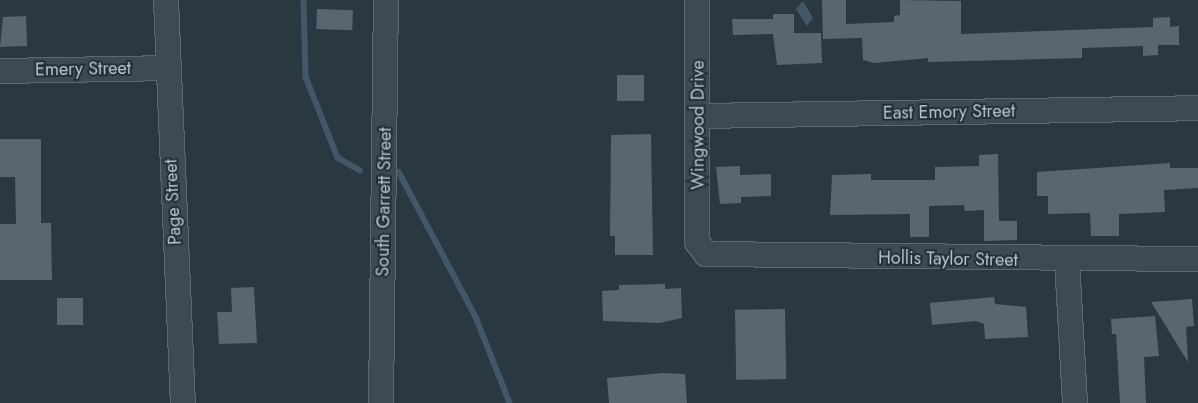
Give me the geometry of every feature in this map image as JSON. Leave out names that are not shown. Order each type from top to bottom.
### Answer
[{"type":"street","name":"Page Street","points":[[166,0],[167,68],[183,403]]},
{"type":"street","name":"South Garrett Street","points":[[381,403],[386,0]]},
{"type":"street","name":"Wingwood Drive","points":[[697,0],[700,251]]},
{"type":"street","name":"Emery Street","points":[[0,70],[167,68]]},
{"type":"street","name":"East Emory Street","points":[[699,116],[1198,108]]},
{"type":"street","name":"Hollis Taylor Street","points":[[700,251],[716,256],[1067,260],[1198,259]]},
{"type":"street","points":[[1067,260],[1075,403]]},
{"type":"water","points":[[803,1],[813,18],[807,26],[796,9]]},
{"type":"building","points":[[822,0],[846,0],[846,24],[894,22],[894,16],[900,15],[900,0],[961,1],[961,34],[1153,27],[1153,18],[1170,17],[1170,27],[1179,26],[1179,45],[1158,45],[1158,55],[1143,56],[1143,46],[1082,48],[1082,58],[928,62],[928,58],[874,63],[863,60],[862,38],[823,39]]},
{"type":"building","points":[[317,9],[353,10],[352,30],[316,29]]},
{"type":"building","points":[[773,14],[794,14],[794,33],[821,33],[822,63],[777,65],[773,34],[733,35],[732,19],[773,19]]},
{"type":"building","points":[[26,16],[27,46],[0,47],[3,17]]},
{"type":"building","points":[[617,75],[644,75],[644,101],[617,101]]},
{"type":"building","points":[[651,134],[653,255],[615,255],[615,236],[610,236],[611,135]]},
{"type":"building","points":[[0,139],[41,139],[41,223],[51,223],[52,280],[0,280],[0,224],[16,224],[15,177],[0,177]]},
{"type":"building","points":[[998,154],[999,221],[1017,221],[1017,240],[984,241],[984,210],[965,211],[964,205],[929,206],[929,237],[910,237],[910,214],[830,215],[832,175],[871,174],[871,180],[935,180],[935,167],[979,166],[979,155]]},
{"type":"building","points":[[1170,163],[1170,168],[1198,168],[1198,188],[1164,190],[1165,212],[1119,214],[1119,236],[1091,236],[1090,213],[1048,214],[1048,196],[1037,196],[1037,172]]},
{"type":"building","points":[[740,166],[740,175],[771,174],[771,196],[741,197],[741,203],[720,204],[716,167]]},
{"type":"building","points":[[665,284],[665,289],[681,288],[682,318],[659,323],[603,321],[602,291],[619,290],[619,285]]},
{"type":"building","points":[[254,287],[257,343],[219,344],[217,312],[232,312],[231,288]]},
{"type":"building","points":[[994,297],[995,304],[1026,307],[1028,337],[985,339],[984,324],[976,321],[932,325],[930,303]]},
{"type":"building","points":[[57,298],[83,298],[83,325],[57,325]]},
{"type":"building","points":[[1192,299],[1194,326],[1186,327],[1188,362],[1151,302]]},
{"type":"building","points":[[785,309],[786,379],[736,380],[735,310]]},
{"type":"building","points":[[1155,316],[1159,356],[1144,357],[1146,403],[1120,403],[1116,334],[1112,334],[1111,319]]},
{"type":"building","points":[[663,373],[685,374],[687,403],[609,403],[607,378]]},
{"type":"waterway","points":[[304,0],[306,77],[338,158],[360,170]]},
{"type":"waterway","points":[[399,172],[476,317],[510,403]]}]
